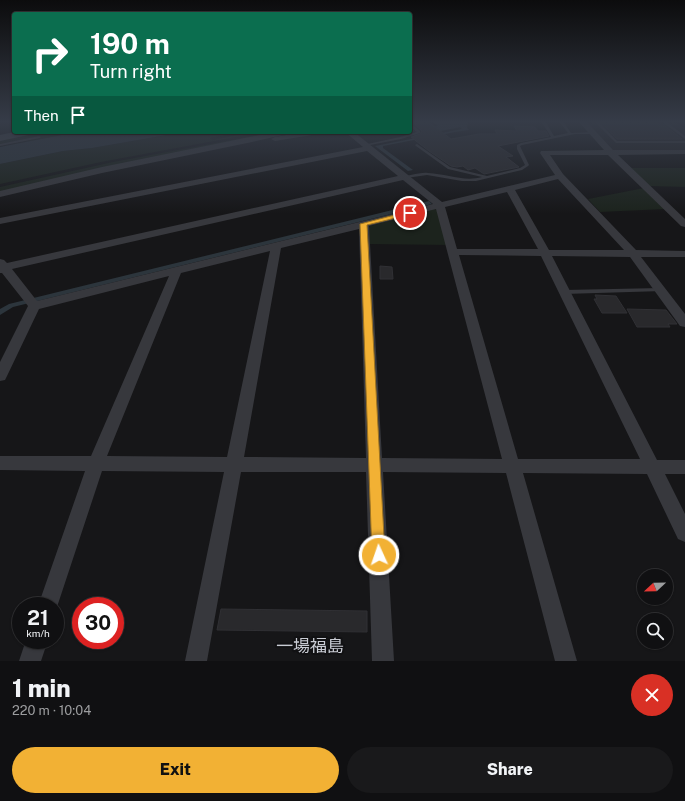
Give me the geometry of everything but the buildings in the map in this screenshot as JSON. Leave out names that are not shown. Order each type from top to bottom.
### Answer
[{"type":"street","points":[[0,186],[106,162],[162,152]]},
{"type":"street","points":[[0,194],[102,170],[194,152]]},
{"type":"street","points":[[0,221],[338,152]]},
{"type":"street","points":[[374,152],[440,205],[566,661]]},
{"type":"street","points":[[685,159],[682,153],[544,153],[560,176],[633,254],[685,323]]},
{"type":"street","points":[[611,153],[685,224]]},
{"type":"street","points":[[31,302],[177,270],[560,176]]},
{"type":"street","points":[[31,302],[2,267],[405,177]]},
{"type":"street","points":[[510,188],[545,253],[685,533]]},
{"type":"street","points":[[364,224],[383,661]]},
{"type":"street","points":[[196,661],[276,246]]},
{"type":"street","points":[[454,252],[685,254]]},
{"type":"street","points":[[51,597],[96,463],[177,270]]},
{"type":"street","points":[[0,376],[31,302]]},
{"type":"street","points":[[0,463],[685,467]]},
{"type":"street","points":[[30,661],[34,649]]},
{"type":"lane","points":[[427,152],[449,168],[487,177]]},
{"type":"lane","points":[[405,177],[427,174],[462,180],[476,180],[525,167],[527,165],[521,152]]},
{"type":"lane","points":[[564,292],[661,290]]},
{"type":"shaded area","points":[[0,152],[59,152],[0,164]]},
{"type":"shaded area","points":[[59,152],[156,152],[0,184],[0,164]]},
{"type":"shaded area","points":[[168,152],[187,152],[0,192],[0,187],[113,162]]},
{"type":"shaded area","points":[[383,152],[388,152],[413,170],[408,171]]},
{"type":"shaded area","points":[[630,168],[685,168],[685,187],[649,186]]},
{"type":"shaded area","points":[[644,188],[665,209],[600,212],[588,199]]},
{"type":"shaded area","points":[[429,201],[432,204],[13,307],[0,315],[0,309],[9,304]]},
{"type":"shaded area","points":[[434,209],[438,210],[448,245],[369,244],[368,228],[370,226]]},
{"type":"district","name":"一場福島","points":[[310,646]]},
{"type":"route","points":[[379,555],[364,224],[410,213]]}]
